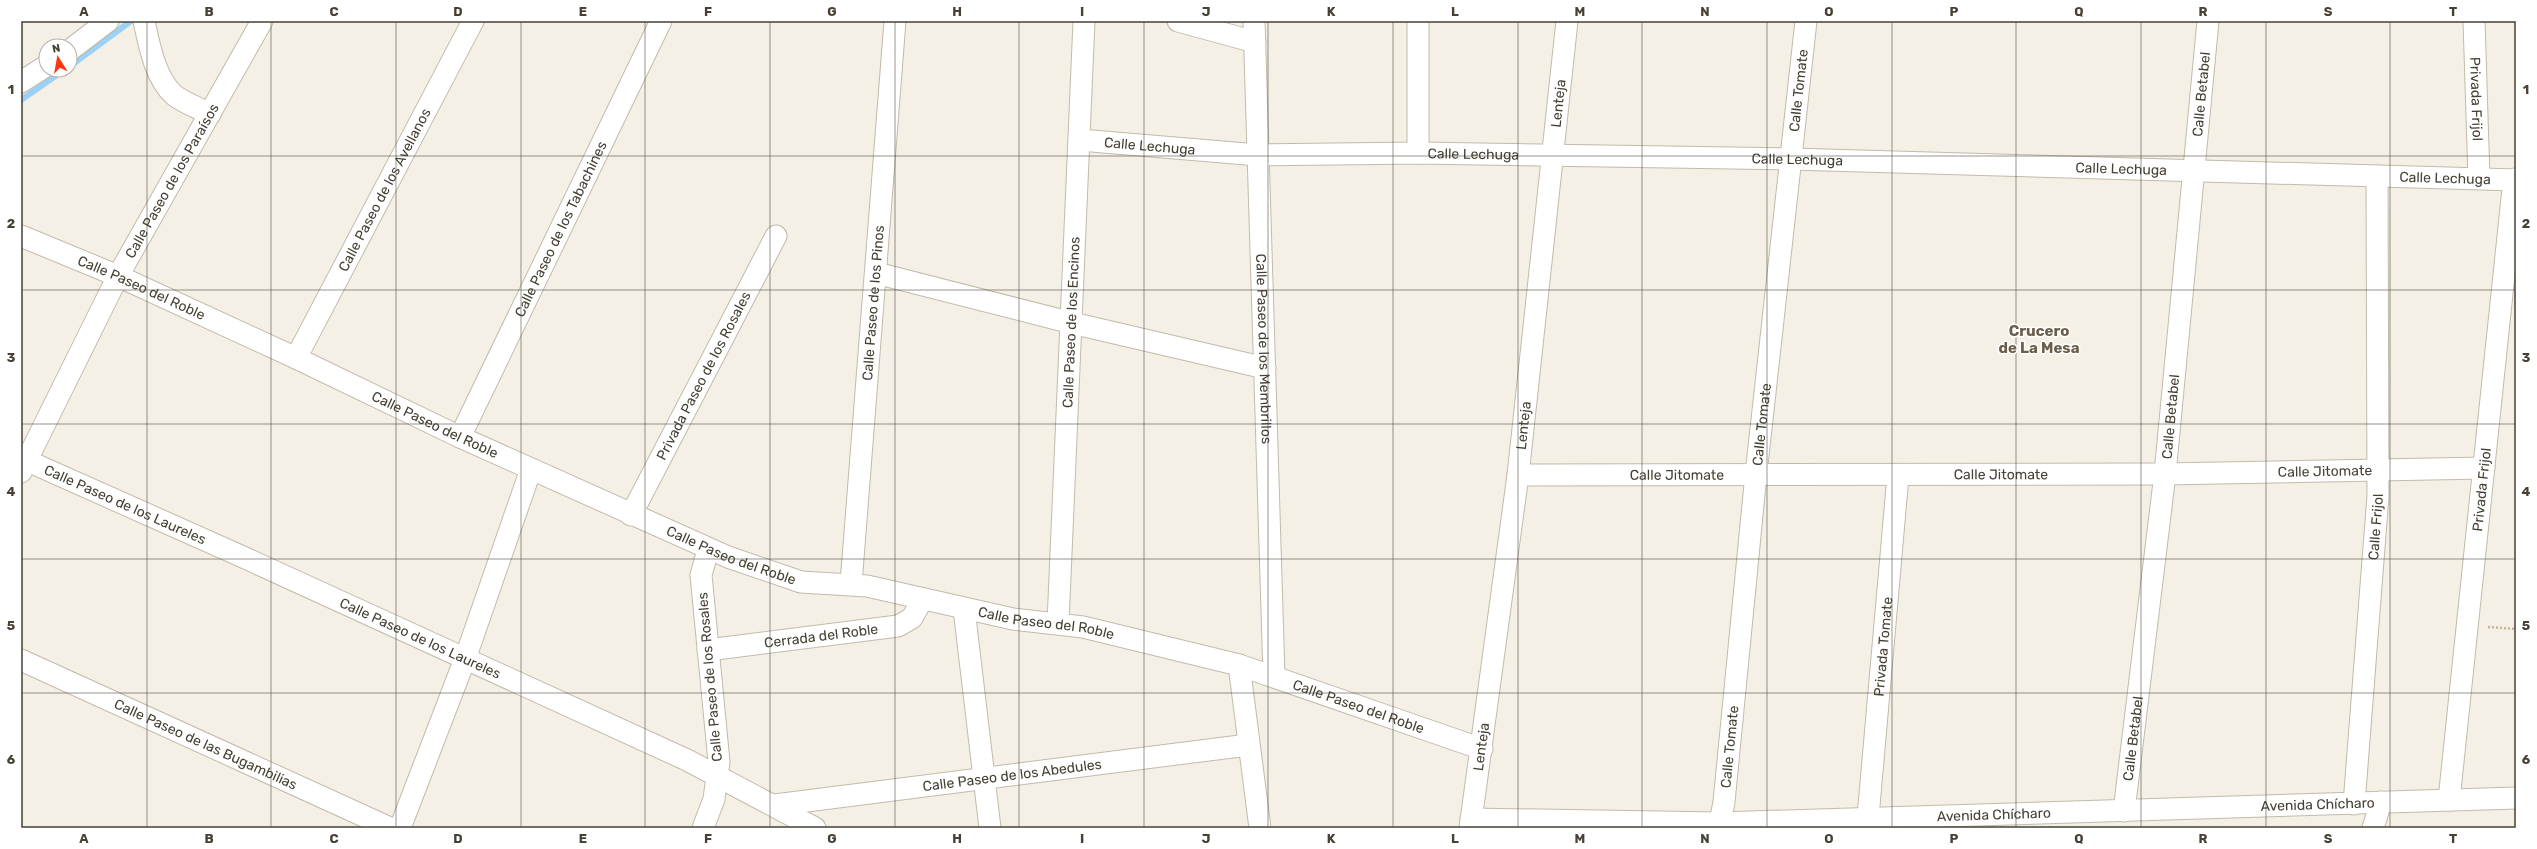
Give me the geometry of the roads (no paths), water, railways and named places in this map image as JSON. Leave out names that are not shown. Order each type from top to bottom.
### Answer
[{"type":"street","points":[[78,44],[108,21]]},
{"type":"street","name":"Calle Paseo de los Paraísos","points":[[22,463],[118,276],[262,21]]},
{"type":"street","name":"Calle Paseo de los Avellanos","points":[[296,358],[473,21]]},
{"type":"street","name":"Calle Paseo de los Tabachines","points":[[460,437],[661,21]]},
{"type":"street","name":"Calle Paseo de los Pinos","points":[[851,584],[895,21]]},
{"type":"street","name":"Calle Paseo de los Encinos","points":[[1058,623],[1084,21]]},
{"type":"street","points":[[1178,21],[1255,42]]},
{"type":"street","name":"Calle Paseo de los Membrillos","points":[[1254,21],[1274,676]]},
{"type":"street","points":[[1418,21],[1418,153]]},
{"type":"street","name":"Lenteja","points":[[1471,824],[1518,476],[1551,156],[1567,21]]},
{"type":"street","name":"Calle Tomate","points":[[1720,826],[1756,474],[1806,21]]},
{"type":"street","name":"Calle Betabel","points":[[2124,811],[2165,474],[2192,170],[2208,21]]},
{"type":"street","name":"Privada Frijol","points":[[2474,21],[2479,178]]},
{"type":"street","points":[[144,24],[154,58],[166,85],[174,95],[210,114]]},
{"type":"street","points":[[21,82],[38,71]]},
{"type":"street","name":"Calle Lechuga","points":[[1080,140],[1258,155],[1418,153],[1791,159],[2515,180]]},
{"type":"street","name":"Calle Frijol","points":[[2354,804],[2379,469],[2377,176]]},
{"type":"street","name":"Privada Frijol","points":[[2449,800],[2515,180]]},
{"type":"street","name":"Calle Paseo del Roble","points":[[21,236],[118,276],[296,358],[460,437],[708,550],[801,582],[851,584],[1013,619],[1058,623],[1108,632],[1239,665],[1482,749]]},
{"type":"street","name":"Privada Paseo de los Rosales","points":[[631,515],[776,236]]},
{"type":"street","points":[[876,274],[1072,324],[1265,368]]},
{"type":"street","name":"Calle Paseo de los Laureles","points":[[22,463],[243,557],[718,776],[775,805],[815,828]]},
{"type":"street","name":"Calle Jitomate","points":[[1518,476],[1756,474],[1898,476],[2165,474],[2484,468]]},
{"type":"street","points":[[400,828],[465,660],[531,469]]},
{"type":"street","name":"Privada Tomate","points":[[1868,818],[1898,476]]},
{"type":"street","name":"Calle Paseo de los Rosales","points":[[702,828],[714,799],[718,776],[718,747],[701,576],[708,550]]},
{"type":"street","name":"Cerrada del Roble","points":[[708,650],[898,626],[912,618],[922,600]]},
{"type":"street","points":[[964,609],[990,828]]},
{"type":"street","name":"Calle Paseo de las Bugambilias","points":[[21,660],[390,828]]},
{"type":"street","points":[[1239,665],[1248,745],[1260,828]]},
{"type":"street","name":"Calle Paseo de los Abedules","points":[[775,805],[1248,745]]},
{"type":"street","name":"Avenida Chícharo","points":[[1471,824],[1720,826],[1868,818],[2064,820],[2124,811],[2516,798]]},
{"type":"street","points":[[2373,828],[2381,802]]},
{"type":"waterway","points":[[78,60],[131,21]]},
{"type":"waterway","points":[[21,100],[53,78]]},
{"type":"district","name":"Crucero de La Mesa","points":[[2039,340]]}]
